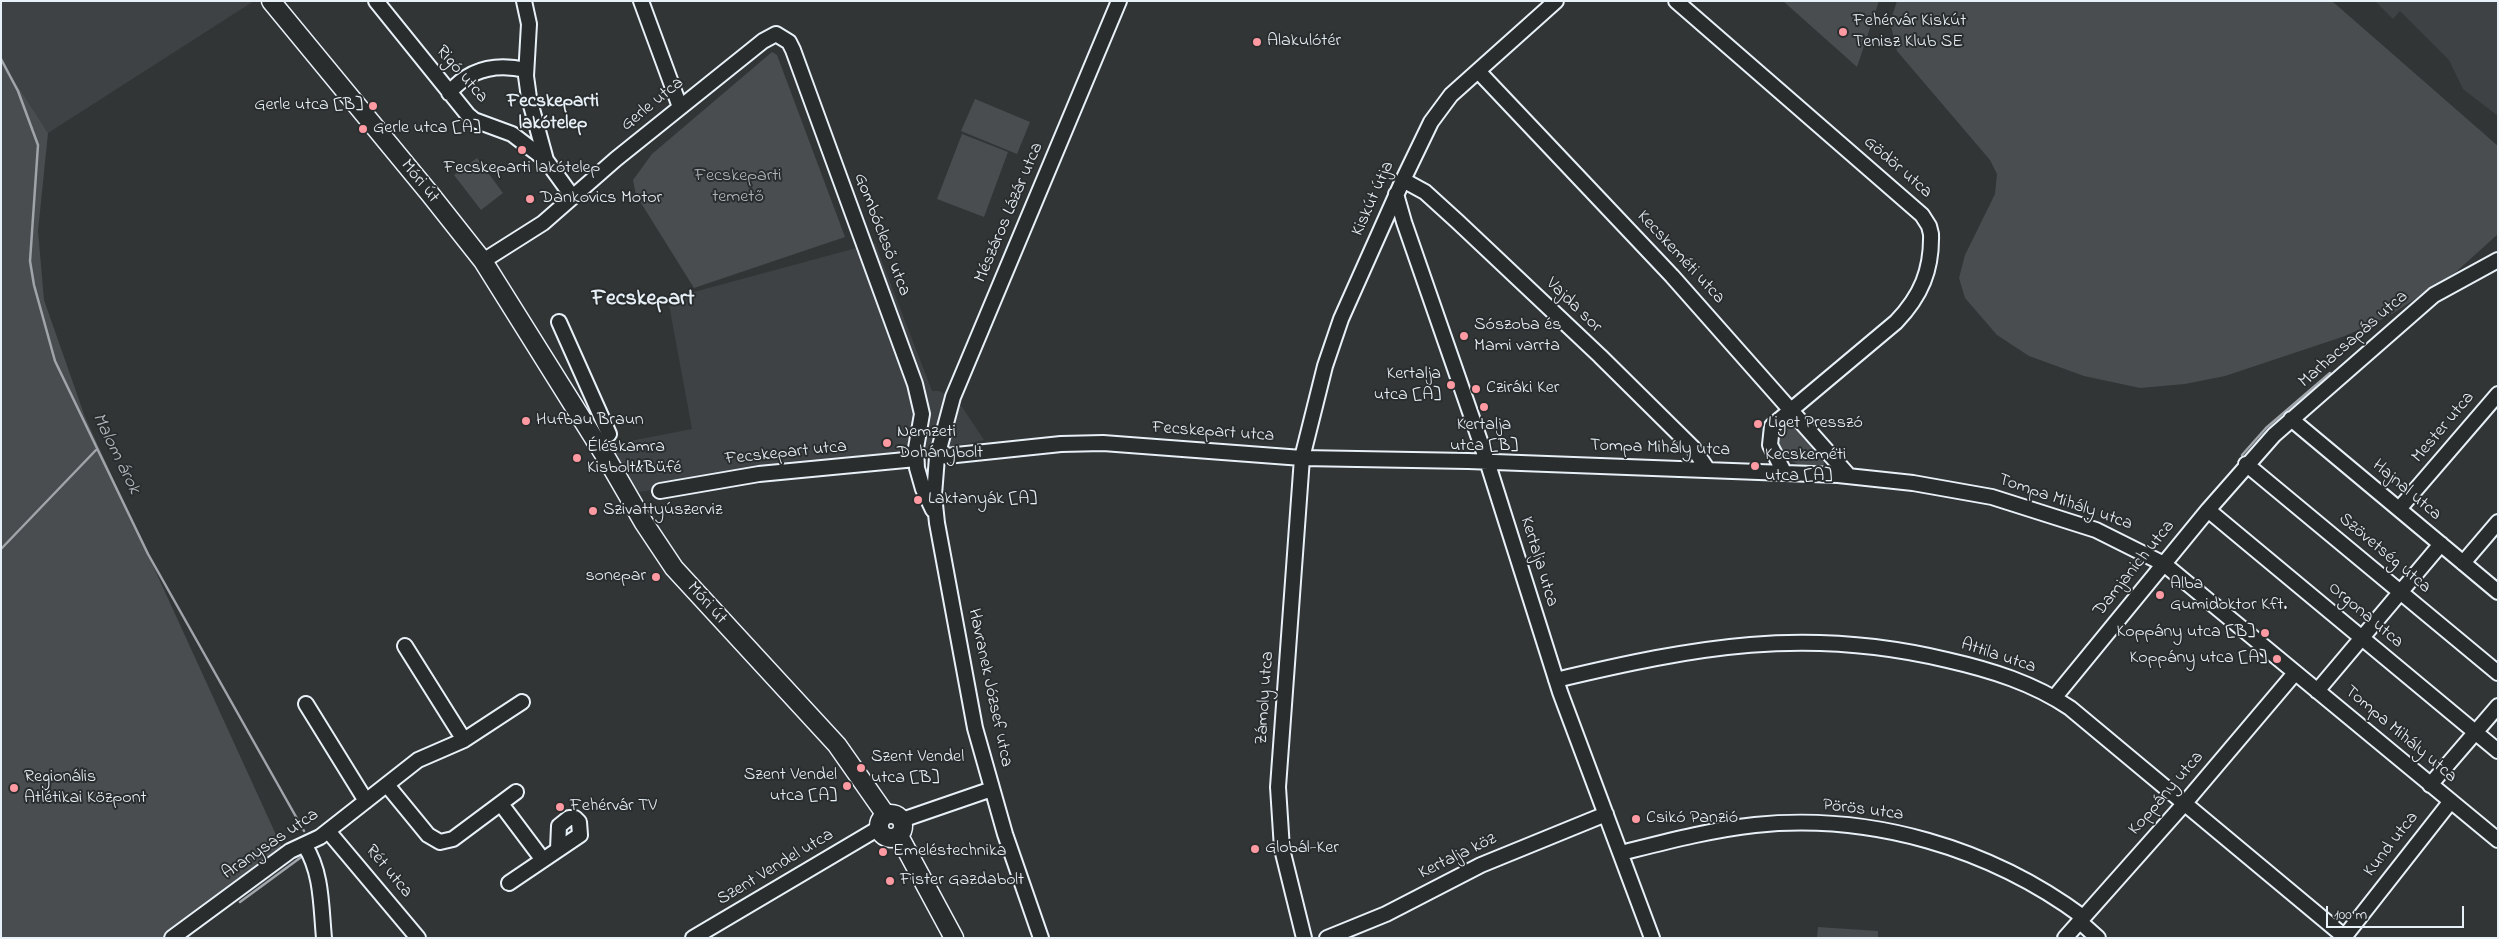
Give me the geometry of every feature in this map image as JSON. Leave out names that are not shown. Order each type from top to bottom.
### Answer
[{"type":"main road","name":"Móri út","points":[[271,1],[430,194],[482,261],[674,568],[836,745],[891,825],[954,938]]},
{"type":"street","name":"Rigó utca","points":[[376,1],[448,93],[474,120],[512,134],[546,160],[572,196]]},
{"type":"street","points":[[524,1],[529,34],[526,70],[530,106],[546,160]]},
{"type":"street","points":[[641,1],[680,107]]},
{"type":"street","name":"Mészáros Lázár utca","points":[[940,440],[953,397],[1119,1]]},
{"type":"street","name":"Kiskút útja","points":[[1302,458],[1330,349],[1402,180],[1436,114],[1451,95],[1556,1]]},
{"type":"street","name":"Gödör utca","points":[[1676,1],[1922,215],[1930,226],[1932,244],[1924,283],[1910,307],[1896,322],[1772,426],[1769,438],[1772,453],[1784,472]]},
{"type":"street","name":"Gerle utca","points":[[482,261],[543,223],[572,196],[680,107],[763,41],[776,34]]},
{"type":"street","name":"Gombócleső utca","points":[[776,34],[788,42],[793,50],[902,344],[920,400],[921,426],[918,438],[917,464]]},
{"type":"street","points":[[448,93],[464,77],[489,68],[515,67],[526,70]]},
{"type":"street","name":"Kecskeméti utca","points":[[1478,70],[1672,276],[1849,476]]},
{"type":"street","name":"Vajda sor","points":[[1402,180],[1425,192],[1536,296],[1693,448],[1708,470]]},
{"type":"street","name":"Kertalja utca","points":[[1396,194],[1487,461],[1556,680],[1652,938]]},
{"type":"street","name":"Marhacsapás utca","points":[[2246,464],[2291,419],[2434,295],[2496,263]]},
{"type":"street","points":[[559,322],[608,434]]},
{"type":"street","points":[[551,374],[574,359]]},
{"type":"street","name":"Mester utca","points":[[2399,510],[2498,394]]},
{"type":"street","name":"Hajnal utca","points":[[2291,419],[2498,592]]},
{"type":"street","points":[[918,438],[940,440]]},
{"type":"street","name":"Havranek József utca","points":[[940,440],[936,463],[936,515],[975,728],[992,789],[1041,938]]},
{"type":"street","name":"Fecskepart utca","points":[[660,491],[759,474],[936,463],[1084,443],[1302,458],[1487,461]]},
{"type":"street","name":"Zámoly utca","points":[[1302,458],[1278,805],[1282,849],[1304,938]]},
{"type":"street","name":"Tompa Mihály utca","points":[[1487,461],[1849,476],[1942,487],[2029,507],[2096,530],[2134,547],[2164,564],[2498,840]]},
{"type":"street","points":[[917,464],[923,489],[936,515]]},
{"type":"street","name":"Damjanich utca","points":[[2054,698],[2246,464]]},
{"type":"street","name":"Szövetség utca","points":[[2246,464],[2498,673]]},
{"type":"street","name":"Orgona utca","points":[[2208,510],[2498,750]]},
{"type":"street","points":[[2463,563],[2498,522]]},
{"type":"street","points":[[2317,691],[2441,544]]},
{"type":"street","name":"Attila utca","points":[[1556,680],[1701,649],[1761,643],[1825,642],[1908,651],[1957,662],[2019,681],[2070,708],[2346,937]]},
{"type":"street","points":[[405,646],[464,740]]},
{"type":"street","name":"Koppány utca","points":[[2065,938],[2184,804],[2296,673]]},
{"type":"street","name":"Aranysas utca","points":[[172,937],[290,851],[304,846],[328,831],[418,760],[464,740],[522,702]]},
{"type":"street","points":[[306,704],[366,801]]},
{"type":"street","points":[[2430,785],[2498,706]]},
{"type":"street","points":[[387,785],[428,835],[440,842],[453,839],[516,792]]},
{"type":"street","name":"Szent Vendel utca","points":[[693,938],[891,825],[992,789]]},
{"type":"street","name":"Kund utca","points":[[2346,937],[2451,801]]},
{"type":"street","points":[[500,804],[543,860]]},
{"type":"street","name":"Kertalja köz","points":[[1327,938],[1386,914],[1481,865],[1606,814]]},
{"type":"street","name":"Pörös utca","points":[[1621,853],[1694,836],[1755,825],[1816,824],[1866,828],[1919,838],[1986,861],[2053,894],[2081,919],[2098,938]]},
{"type":"street","name":"Rét utca","points":[[328,831],[418,938]]},
{"type":"street","points":[[304,846],[310,854],[317,875],[324,938]]},
{"type":"street","points":[[510,883],[558,849]]},
{"type":"shaded area","points":[[1,1],[254,1],[48,133],[1,60]]},
{"type":"shaded area","points":[[2375,1],[2498,1],[2498,116],[2463,89],[2449,60],[2400,11],[2393,19]]},
{"type":"shaded area","points":[[875,243],[932,391],[940,391],[962,407],[984,440],[909,456],[638,492],[610,445],[692,429],[668,299]]},
{"type":"green space","name":"Fehérvár Kiskút Tenisz Klub SE","points":[[1783,1],[1879,1],[1857,67]]},
{"type":"green space","points":[[1897,1],[2332,1],[2498,146],[2498,234],[2456,272],[2389,316],[2345,336],[2225,376],[2185,384],[2140,388],[2084,376],[2029,356],[1997,335],[1965,298],[1959,278],[1965,255],[1995,194],[1997,174],[1990,160],[1897,51],[1890,22]]},
{"type":"green space","name":"Fecskeparti temető","points":[[772,52],[777,55],[845,237],[694,288],[636,195],[633,180],[652,154]]},
{"type":"green space","points":[[1,60],[48,133],[38,231],[44,300],[85,417],[283,850],[164,933],[166,938],[1,938]]},
{"type":"green space","points":[[975,99],[1030,122],[1017,154],[961,131]]},
{"type":"green space","points":[[962,134],[1008,152],[984,217],[937,199]]},
{"type":"green space","points":[[477,158],[503,193],[481,210],[454,175]]},
{"type":"green space","points":[[1791,426],[1796,427],[1824,460],[1824,464],[1816,467],[1802,466],[1789,459],[1778,440],[1784,430]]},
{"type":"green space","points":[[1818,927],[1878,931],[1878,938],[1817,938]]},
{"type":"waterway","name":"Malom árok","points":[[1,59],[18,91],[38,145],[30,261],[34,285],[55,361],[148,554],[304,831]]},
{"type":"waterway","points":[[2242,455],[2266,428],[2330,373]]},
{"type":"waterway","points":[[1,549],[96,450]]},
{"type":"waterway","name":"Malom árok","points":[[314,848],[320,863]]},
{"type":"waterway","points":[[240,902],[304,855]]},
{"type":"waterway","name":"Malom árok","points":[[323,871],[326,887]]},
{"type":"waterway","name":"Malom árok","points":[[329,920],[331,938]]},
{"type":"place","name":"Fehérvár Kiskút Tenisz Klub SE","points":[[1843,32]]},
{"type":"place","name":"Alakulótér","points":[[1257,42]]},
{"type":"place","name":"Gerle utca [B]","points":[[373,106]]},
{"type":"place","name":"Gerle utca [A]","points":[[363,129]]},
{"type":"place","name":"Fecskeparti lakótelep","points":[[522,150]]},
{"type":"place","name":"Dankovics Motor","points":[[530,199]]},
{"type":"place","name":"Sószoba és Mami varrta","points":[[1464,336]]},
{"type":"place","name":"Kertalja utca [A]","points":[[1451,385]]},
{"type":"place","name":"Cziráki Ker","points":[[1476,389]]},
{"type":"place","name":"Kertalja utca [B]","points":[[1484,407]]},
{"type":"place","name":"Hufbau Braun","points":[[526,421]]},
{"type":"place","name":"Liget Presszó","points":[[1758,424]]},
{"type":"place","name":"Nemzeti Dohánybolt","points":[[887,443]]},
{"type":"place","name":"Éléskamra Kisbolt&Büfé","points":[[577,458]]},
{"type":"place","name":"Kecskeméti utca [A]","points":[[1755,466]]},
{"type":"place","name":"Laktanyák [A]","points":[[918,500]]},
{"type":"place","name":"Szivattyúszerviz","points":[[593,511]]},
{"type":"place","name":"sonepar","points":[[656,577]]},
{"type":"place","name":"Alba Gumidoktor Kft.","points":[[2160,595]]},
{"type":"place","name":"Koppány utca [B]","points":[[2265,633]]},
{"type":"place","name":"Koppány utca [A]","points":[[2277,659]]},
{"type":"place","name":"Szent Vendel utca [B]","points":[[861,768]]},
{"type":"place","name":"Szent Vendel utca [A]","points":[[847,786]]},
{"type":"place","name":"Regionális Atlétikai Központ","points":[[14,788]]},
{"type":"place","name":"Fehérvár TV","points":[[560,807]]},
{"type":"place","name":"Csikó Panzió","points":[[1636,819]]},
{"type":"place","name":"Globál-Ker","points":[[1255,849]]},
{"type":"place","name":"Emeléstechnika","points":[[883,852]]},
{"type":"place","name":"Fister Gazdabolt","points":[[890,881]]},
{"type":"district","name":"Fecskeparti lakótelep","points":[[553,114]]},
{"type":"district","name":"Fecskepart","points":[[643,300]]}]
